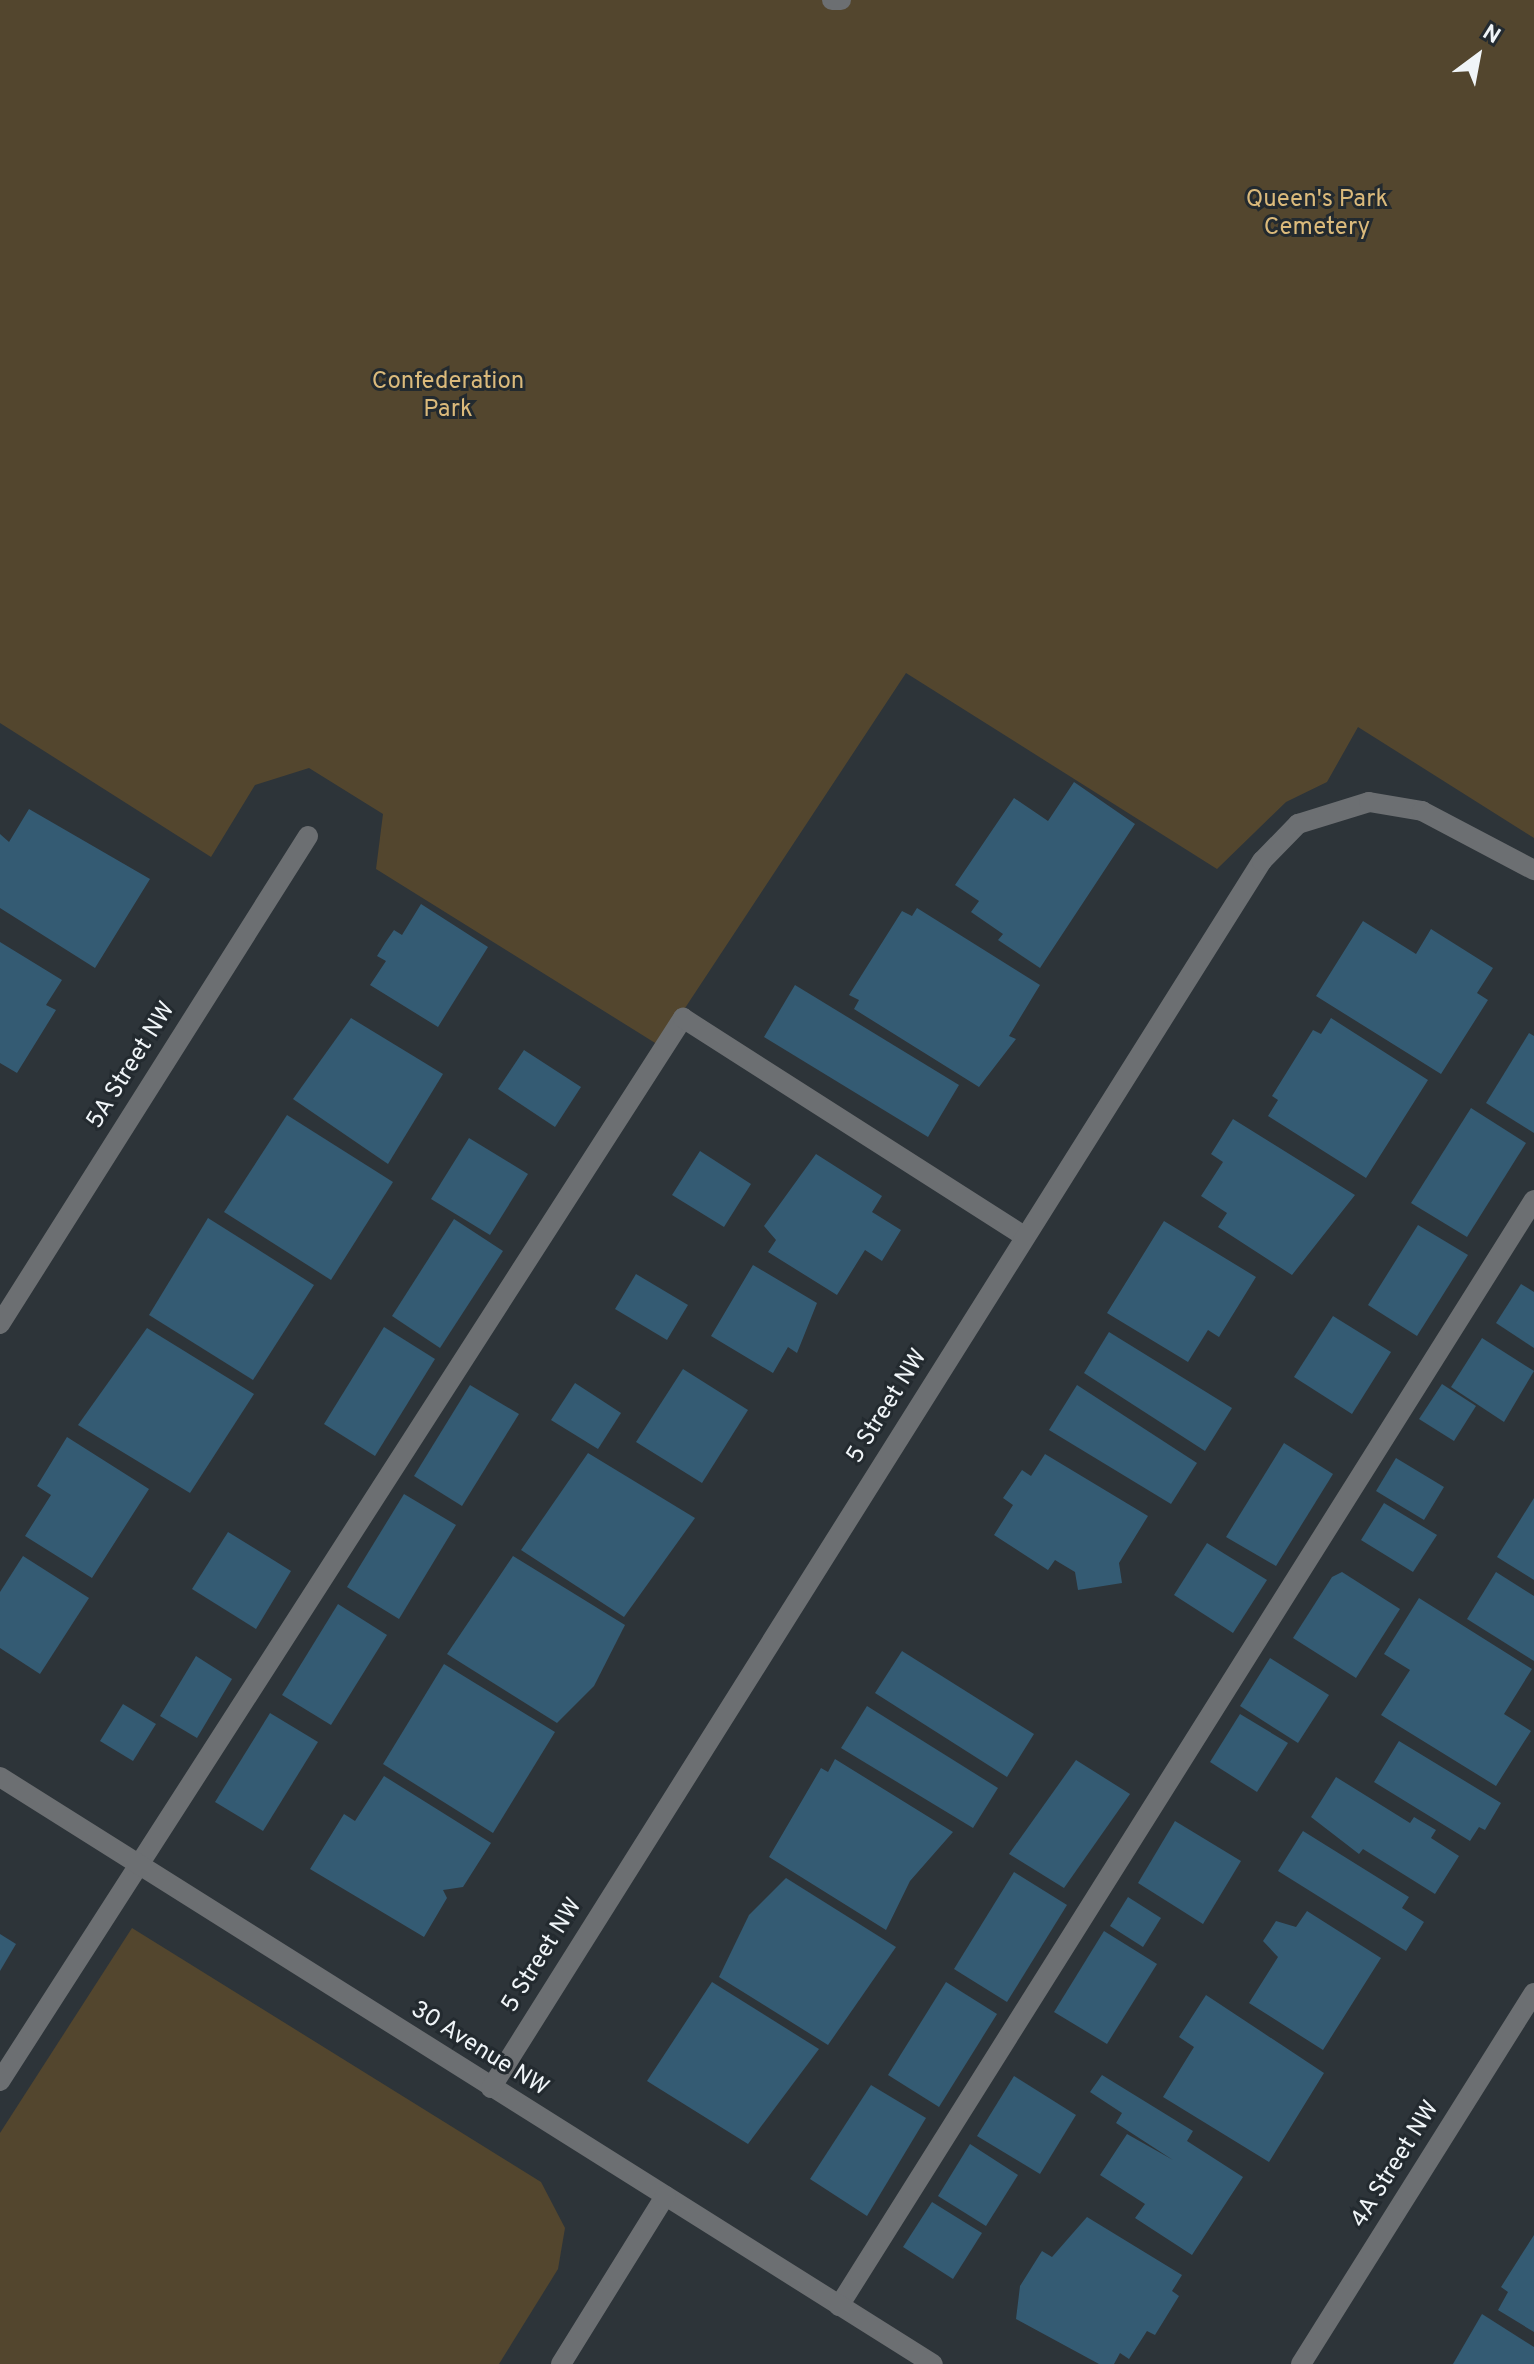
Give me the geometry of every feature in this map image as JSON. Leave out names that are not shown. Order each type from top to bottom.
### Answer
[{"type":"street","points":[[832,0],[841,0]]},
{"type":"street","name":"5 Street NW","points":[[491,2088],[1262,861],[1298,824],[1369,802],[1422,811],[1534,870]]},
{"type":"street","name":"5A Street NW","points":[[0,1324],[308,836]]},
{"type":"street","points":[[0,2081],[136,1863],[683,1018],[1025,1237]]},
{"type":"street","points":[[839,2306],[1534,1200]]},
{"type":"street","name":"30 Avenue NW","points":[[0,1777],[933,2364]]},
{"type":"street","name":"4A Street NW","points":[[1301,2364],[1534,1993]]},
{"type":"street","points":[[561,2364],[665,2196]]},
{"type":"green space","name":"Confederation Park","points":[[0,0],[1534,0],[1534,838],[1358,727],[1327,782],[1286,802],[1217,869],[906,673],[660,1046],[376,869],[383,814],[309,768],[255,785],[211,857],[0,723]]},
{"type":"green space","points":[[132,1928],[541,2182],[565,2228],[558,2269],[499,2364],[0,2364],[0,2133]]},
{"type":"building","points":[[1074,782],[1135,824],[1040,968],[998,940],[1003,934],[971,912],[979,901],[955,885],[1014,798],[1048,821]]},
{"type":"building","points":[[29,809],[150,879],[95,968],[0,908],[0,834],[9,842]]},
{"type":"building","points":[[421,904],[488,947],[438,1027],[370,985],[386,961],[377,956],[385,943],[394,930],[402,935]]},
{"type":"building","points":[[917,908],[1040,985],[1009,1036],[1016,1039],[979,1087],[854,1009],[859,1000],[849,995],[902,911],[912,916]]},
{"type":"building","points":[[1363,921],[1416,954],[1431,929],[1493,968],[1477,993],[1488,1000],[1441,1074],[1316,996]]},
{"type":"building","points":[[0,942],[62,980],[46,1005],[56,1010],[17,1073],[0,1063]]},
{"type":"building","points":[[795,985],[959,1085],[928,1137],[764,1037]]},
{"type":"building","points":[[351,1018],[443,1074],[388,1164],[293,1099]]},
{"type":"building","points":[[1331,1018],[1428,1080],[1366,1178],[1268,1116],[1278,1100],[1272,1096],[1313,1030],[1321,1034]]},
{"type":"building","points":[[1529,1033],[1534,1036],[1534,1133],[1486,1103]]},
{"type":"building","points":[[524,1050],[581,1087],[555,1127],[498,1089]]},
{"type":"building","points":[[1471,1108],[1526,1143],[1467,1237],[1411,1203]]},
{"type":"building","points":[[287,1115],[393,1182],[331,1280],[224,1212]]},
{"type":"building","points":[[1233,1119],[1355,1195],[1292,1275],[1218,1227],[1227,1213],[1201,1196],[1223,1162],[1211,1154]]},
{"type":"building","points":[[469,1138],[528,1174],[490,1235],[431,1199]]},
{"type":"building","points":[[700,1151],[751,1184],[724,1227],[672,1195]]},
{"type":"building","points":[[816,1154],[882,1196],[872,1212],[901,1230],[882,1261],[865,1250],[837,1295],[768,1252],[776,1240],[764,1226]]},
{"type":"building","points":[[208,1218],[314,1285],[253,1380],[149,1315]]},
{"type":"building","points":[[454,1219],[503,1251],[440,1348],[392,1316]]},
{"type":"building","points":[[1164,1221],[1256,1277],[1219,1337],[1208,1330],[1188,1362],[1107,1313]]},
{"type":"building","points":[[1418,1225],[1468,1255],[1417,1336],[1368,1305]]},
{"type":"building","points":[[753,1265],[817,1303],[797,1353],[788,1347],[773,1373],[711,1336]]},
{"type":"building","points":[[636,1274],[688,1305],[667,1340],[615,1309]]},
{"type":"building","points":[[1521,1284],[1534,1292],[1534,1348],[1496,1323]]},
{"type":"building","points":[[1333,1316],[1391,1352],[1352,1414],[1294,1377]]},
{"type":"building","points":[[384,1327],[435,1359],[375,1456],[324,1424]]},
{"type":"building","points":[[147,1328],[254,1394],[190,1493],[78,1425]]},
{"type":"building","points":[[1109,1332],[1232,1408],[1205,1451],[1084,1373]]},
{"type":"building","points":[[1482,1338],[1534,1371],[1504,1422],[1451,1387]]},
{"type":"building","points":[[683,1369],[748,1410],[702,1483],[636,1442]]},
{"type":"building","points":[[575,1383],[621,1413],[598,1449],[551,1420]]},
{"type":"building","points":[[1442,1384],[1476,1406],[1454,1441],[1419,1419]]},
{"type":"building","points":[[470,1385],[519,1414],[462,1506],[414,1476]]},
{"type":"building","points":[[1077,1385],[1197,1463],[1171,1504],[1049,1430]]},
{"type":"building","points":[[67,1437],[149,1489],[92,1578],[25,1536],[51,1495],[37,1486]]},
{"type":"building","points":[[1284,1443],[1333,1474],[1276,1566],[1226,1537]]},
{"type":"building","points":[[588,1453],[695,1518],[624,1617],[521,1550]]},
{"type":"building","points":[[1045,1454],[1148,1516],[1119,1563],[1122,1583],[1078,1590],[1075,1572],[1055,1560],[1048,1570],[994,1535],[1013,1505],[1003,1498],[1022,1470],[1031,1476]]},
{"type":"building","points":[[1396,1458],[1444,1487],[1424,1520],[1376,1491]]},
{"type":"building","points":[[404,1494],[456,1525],[399,1619],[347,1587]]},
{"type":"building","points":[[1534,1498],[1534,1580],[1497,1557]]},
{"type":"building","points":[[1384,1503],[1437,1535],[1413,1572],[1361,1540]]},
{"type":"building","points":[[228,1532],[291,1571],[256,1629],[192,1589]]},
{"type":"building","points":[[1207,1543],[1267,1580],[1233,1633],[1174,1595]]},
{"type":"building","points":[[23,1556],[89,1598],[40,1674],[0,1648],[0,1592]]},
{"type":"building","points":[[513,1556],[625,1625],[594,1686],[557,1723],[447,1654]]},
{"type":"building","points":[[1342,1572],[1400,1609],[1356,1678],[1293,1638],[1332,1577]]},
{"type":"building","points":[[1496,1572],[1534,1596],[1534,1661],[1467,1619]]},
{"type":"building","points":[[1419,1598],[1532,1669],[1504,1714],[1531,1731],[1496,1786],[1381,1715],[1410,1670],[1384,1654]]},
{"type":"building","points":[[338,1604],[387,1635],[331,1725],[282,1695]]},
{"type":"building","points":[[902,1651],[1034,1734],[1007,1777],[875,1693]]},
{"type":"building","points":[[196,1656],[232,1679],[197,1738],[160,1716]]},
{"type":"building","points":[[1270,1658],[1329,1695],[1298,1743],[1240,1706]]},
{"type":"building","points":[[444,1664],[555,1732],[493,1833],[383,1764]]},
{"type":"building","points":[[123,1704],[156,1724],[133,1761],[100,1741]]},
{"type":"building","points":[[867,1706],[998,1788],[973,1828],[841,1748]]},
{"type":"building","points":[[270,1713],[318,1742],[263,1831],[215,1802]]},
{"type":"building","points":[[1240,1714],[1288,1743],[1257,1792],[1210,1762]]},
{"type":"building","points":[[1399,1741],[1501,1803],[1485,1830],[1479,1827],[1470,1841],[1374,1782]]},
{"type":"building","points":[[835,1759],[953,1832],[910,1881],[886,1930],[769,1857],[821,1768],[828,1772]]},
{"type":"building","points":[[1076,1760],[1130,1794],[1064,1888],[1009,1854]]},
{"type":"building","points":[[384,1776],[491,1843],[463,1887],[443,1890],[447,1898],[424,1937],[310,1869],[344,1814],[355,1821]]},
{"type":"building","points":[[1336,1777],[1410,1823],[1414,1817],[1436,1830],[1431,1838],[1459,1856],[1435,1894],[1363,1849],[1359,1854],[1311,1817]]},
{"type":"building","points":[[1175,1821],[1241,1861],[1203,1924],[1138,1883]]},
{"type":"building","points":[[1303,1831],[1409,1897],[1402,1908],[1424,1922],[1406,1951],[1278,1871]]},
{"type":"building","points":[[1014,1872],[1067,1905],[1007,2002],[954,1969]]},
{"type":"building","points":[[786,1878],[896,1947],[828,2045],[719,1977],[749,1915]]},
{"type":"building","points":[[1128,1897],[1161,1918],[1143,1947],[1110,1926]]},
{"type":"building","points":[[1307,1911],[1381,1958],[1323,2050],[1249,2003],[1278,1957],[1263,1941],[1276,1921],[1296,1927]]},
{"type":"building","points":[[1104,1931],[1157,1964],[1107,2044],[1054,2012]]},
{"type":"building","points":[[0,1934],[16,1944],[0,1971]]},
{"type":"building","points":[[712,1982],[819,2049],[748,2144],[647,2081]]},
{"type":"building","points":[[946,1982],[997,2014],[939,2107],[888,2075]]},
{"type":"building","points":[[1206,1995],[1324,2073],[1269,2162],[1163,2097],[1194,2047],[1179,2037]]},
{"type":"building","points":[[1102,2075],[1193,2131],[1187,2141],[1243,2177],[1192,2255],[1135,2218],[1145,2204],[1100,2175],[1127,2134],[1173,2160],[1116,2123],[1122,2113],[1090,2092]]},
{"type":"building","points":[[1014,2076],[1076,2115],[1040,2174],[977,2136]]},
{"type":"building","points":[[871,2085],[926,2118],[867,2216],[810,2179]]},
{"type":"building","points":[[970,2144],[1018,2175],[986,2226],[938,2196]]},
{"type":"building","points":[[932,2202],[982,2233],[953,2279],[903,2247]]},
{"type":"building","points":[[1087,2217],[1182,2275],[1172,2291],[1179,2296],[1155,2335],[1147,2331],[1129,2359],[1120,2353],[1114,2364],[1099,2364],[1016,2319],[1020,2286],[1042,2251],[1052,2257]]},
{"type":"building","points":[[1534,2235],[1534,2332],[1498,2310],[1508,2292],[1501,2287]]},
{"type":"building","points":[[1482,2314],[1534,2347],[1534,2364],[1453,2364]]},
{"type":"park label","name":"Queen's Park Cemetery","points":[[1317,215]]}]
